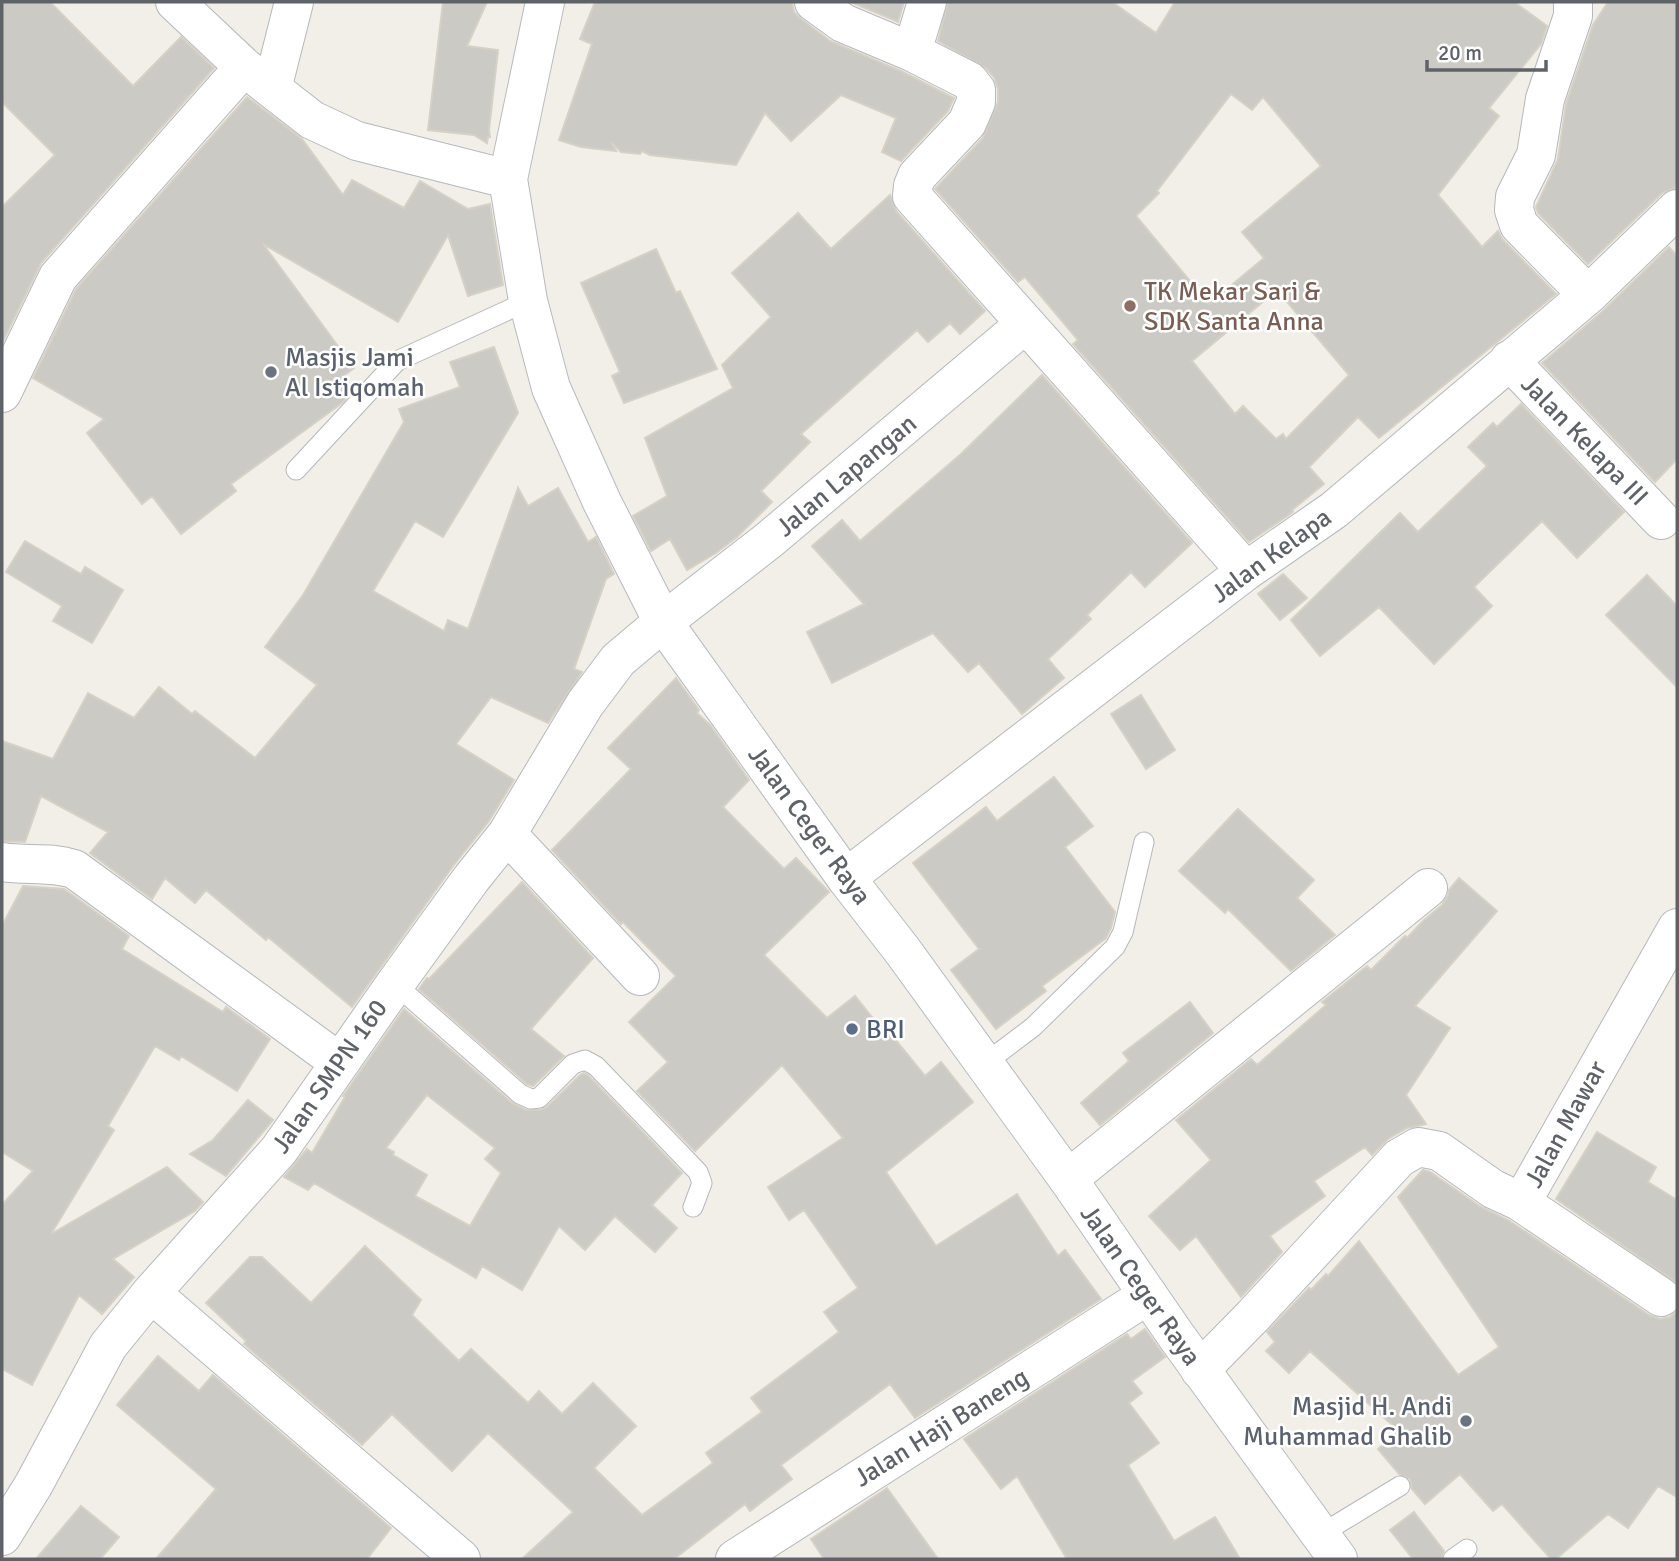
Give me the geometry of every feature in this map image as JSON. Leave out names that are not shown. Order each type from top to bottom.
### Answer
[{"type":"street","points":[[175,2],[258,78],[312,120],[357,141],[508,179]]},
{"type":"street","points":[[2,393],[58,277],[258,78],[294,2]]},
{"type":"street","name":"Jalan Ceger Raya","points":[[545,2],[508,179],[528,300],[551,388],[602,502],[663,622],[846,878],[1068,1179],[1200,1370],[1330,1547]]},
{"type":"street","points":[[814,2],[843,23],[912,52],[969,82],[976,90],[976,102],[967,123],[917,176],[912,196],[1246,571]]},
{"type":"street","points":[[912,52],[927,2]]},
{"type":"street","points":[[1573,2],[1573,16],[1545,99],[1536,155],[1515,198],[1514,210],[1519,225],[1588,295]]},
{"type":"street","name":"Jalan Kelapa","points":[[846,878],[1246,571],[1334,510],[1588,295],[1677,209]]},
{"type":"street","name":"Jalan Lapangan","points":[[663,622],[769,540],[1025,324]]},
{"type":"street","name":"Jalan Kelapa III","points":[[1509,360],[1661,520]]},
{"type":"street","name":"Jalan SMPN 160","points":[[2,1536],[34,1484],[107,1346],[279,1150],[471,878],[507,834],[585,704],[618,660],[663,622]]},
{"type":"street","points":[[507,834],[640,976]]},
{"type":"street","points":[[2,862],[22,865],[59,864],[74,869],[339,1062]]},
{"type":"street","points":[[1068,1179],[1428,888]]},
{"type":"street","name":"Jalan Mawar","points":[[1200,1370],[1398,1158],[1418,1147],[1439,1151],[1493,1189],[1519,1200],[1524,1198],[1677,928]]},
{"type":"street","points":[[1519,1200],[1661,1297]]},
{"type":"street","points":[[151,1293],[461,1559]]},
{"type":"street","name":"Jalan Haji Baneng","points":[[735,1559],[1147,1295]]},
{"type":"lane","points":[[296,470],[397,361],[528,300]]},
{"type":"lane","points":[[984,1064],[1033,1027],[1115,947],[1124,932],[1144,842]]},
{"type":"lane","points":[[396,984],[520,1094],[531,1099],[539,1098],[572,1063],[585,1060],[596,1066],[698,1172],[702,1183],[694,1207]]},
{"type":"lane","points":[[1330,1547],[1400,1486]]},
{"type":"building","points":[[2,2],[50,2],[133,86],[181,37],[214,68],[41,263],[2,343],[2,207],[55,155],[2,102]]},
{"type":"building","points":[[443,2],[487,2],[467,46],[498,50],[490,137],[487,143],[474,135],[428,130]]},
{"type":"building","points":[[595,2],[792,2],[794,12],[830,41],[903,72],[954,98],[948,111],[901,161],[882,152],[896,118],[841,95],[791,141],[765,113],[736,165],[650,155],[642,151],[640,154],[621,152],[611,142],[616,151],[581,147],[559,140],[592,44],[580,39]]},
{"type":"building","points":[[851,2],[904,2],[898,22]]},
{"type":"building","points":[[948,2],[1112,2],[1156,33],[1175,2],[1514,2],[1547,26],[1541,44],[1489,108],[1499,116],[1438,195],[1482,247],[1498,231],[1503,240],[1556,294],[1379,438],[1358,417],[1309,467],[1324,484],[1292,510],[1293,512],[1249,542],[1073,344],[1078,340],[1025,277],[1018,282],[935,189],[983,138],[998,102],[994,77],[986,68],[938,41]],"holes":[[[1231,94],[1252,110],[1263,97],[1321,166],[1242,232],[1264,258],[1209,304],[1136,216],[1159,193],[1157,191]],[[1277,290],[1349,375],[1286,439],[1283,434],[1276,439],[1243,406],[1235,414],[1192,361]]]},
{"type":"building","points":[[1608,2],[1677,2],[1677,185],[1662,193],[1588,264],[1538,213],[1536,207],[1558,159],[1566,104],[1593,25]]},
{"type":"building","points":[[247,97],[302,139],[343,195],[352,180],[404,208],[420,181],[468,209],[490,204],[503,285],[468,296],[448,235],[398,322],[263,244],[354,368],[342,377],[353,391],[342,403],[231,484],[236,491],[181,534],[152,496],[142,504],[87,433],[104,419],[33,378],[76,289]]},
{"type":"building","points":[[890,195],[896,211],[985,311],[960,334],[950,323],[928,342],[917,330],[801,434],[810,442],[761,491],[772,502],[737,537],[716,553],[687,570],[670,539],[651,551],[633,516],[667,496],[645,438],[733,388],[722,365],[771,317],[732,273],[798,213],[831,249]]},
{"type":"building","points":[[1669,247],[1677,256],[1677,459],[1655,482],[1542,363],[1603,311]]},
{"type":"building","points":[[656,249],[676,293],[680,291],[717,369],[624,403],[612,376],[620,372],[581,283]]},
{"type":"building","points":[[494,347],[518,413],[443,537],[415,521],[373,591],[444,631],[448,620],[468,629],[518,488],[528,506],[558,488],[588,542],[596,537],[614,574],[606,579],[574,669],[582,672],[548,723],[491,697],[456,744],[514,780],[489,821],[453,866],[352,1007],[206,890],[195,903],[165,878],[152,899],[90,853],[108,832],[41,796],[25,842],[2,841],[2,741],[53,759],[88,693],[134,718],[159,687],[192,714],[195,711],[255,758],[317,685],[265,647],[303,595],[404,422],[399,409],[460,387],[450,362]]},
{"type":"building","points":[[1042,375],[1192,543],[1145,587],[1131,572],[1087,615],[1091,619],[1048,659],[1064,678],[1022,714],[979,663],[968,672],[933,633],[832,683],[807,632],[864,604],[812,546],[842,520],[860,541],[961,454]]},
{"type":"building","points":[[1521,404],[1624,512],[1577,558],[1542,521],[1474,587],[1492,606],[1434,664],[1379,607],[1320,656],[1291,620],[1400,513],[1418,532],[1487,466],[1468,447],[1493,423],[1497,427]]},
{"type":"building","points":[[25,541],[81,574],[85,567],[123,590],[92,643],[53,621],[62,606],[6,572]]},
{"type":"building","points":[[1283,574],[1307,598],[1280,620],[1258,594]]},
{"type":"building","points":[[1647,575],[1677,606],[1677,687],[1606,615]]},
{"type":"building","points":[[676,678],[699,710],[697,713],[710,725],[749,780],[723,807],[784,869],[796,858],[829,892],[764,955],[827,1018],[855,996],[887,1036],[890,1033],[925,1076],[941,1062],[973,1102],[886,1172],[936,1246],[1017,1194],[1058,1256],[1065,1250],[1101,1299],[915,1418],[890,1384],[781,1465],[792,1479],[750,1511],[745,1504],[674,1559],[522,1559],[573,1512],[488,1433],[452,1471],[392,1414],[362,1445],[244,1344],[246,1341],[206,1303],[250,1257],[262,1257],[311,1303],[365,1246],[421,1300],[412,1315],[459,1361],[471,1349],[528,1403],[539,1391],[562,1414],[593,1383],[636,1426],[594,1468],[642,1515],[713,1463],[706,1453],[762,1412],[751,1398],[839,1332],[824,1312],[858,1288],[804,1210],[789,1220],[768,1187],[843,1138],[782,1065],[695,1151],[637,1091],[668,1062],[629,1022],[676,976],[623,922],[621,924],[552,850],[631,769],[608,748]]},
{"type":"building","points":[[1141,695],[1175,750],[1146,769],[1111,714]]},
{"type":"building","points":[[1054,777],[1093,826],[1065,847],[1115,912],[1106,938],[1042,986],[1046,991],[996,1029],[951,970],[979,949],[913,863],[986,807],[997,821]]},
{"type":"building","points":[[1238,809],[1314,880],[1297,898],[1335,935],[1291,971],[1228,909],[1225,913],[1179,871]]},
{"type":"building","points":[[1459,878],[1497,911],[1415,1006],[1450,1028],[1406,1095],[1426,1124],[1407,1128],[1388,1139],[1372,1155],[1365,1147],[1314,1181],[1325,1196],[1270,1236],[1282,1252],[1241,1297],[1196,1236],[1180,1250],[1149,1216],[1211,1160],[1176,1120],[1251,1059],[1257,1065],[1326,1005],[1322,1002],[1367,966],[1371,970],[1405,936],[1407,938],[1442,905]]},
{"type":"building","points":[[522,882],[593,958],[531,1029],[564,1056],[533,1086],[527,1084],[419,989]]},
{"type":"building","points":[[23,886],[64,889],[129,936],[122,949],[223,1012],[226,1007],[270,1039],[237,1091],[181,1056],[179,1060],[155,1046],[108,1126],[114,1130],[51,1234],[167,1167],[203,1202],[195,1211],[113,1259],[134,1277],[102,1314],[79,1295],[32,1385],[2,1369],[2,1205],[33,1171],[2,1152],[2,926]]},
{"type":"building","points":[[1190,1002],[1213,1033],[1100,1125],[1081,1103],[1129,1061],[1123,1053]]},
{"type":"building","points":[[404,1009],[512,1103],[526,1110],[541,1110],[547,1107],[584,1073],[682,1173],[652,1205],[677,1228],[655,1252],[615,1216],[585,1250],[559,1226],[522,1290],[482,1266],[476,1278],[314,1183],[308,1190],[284,1177],[307,1149],[312,1153],[345,1097],[343,1096]],"holes":[[[427,1095],[495,1148],[485,1159],[501,1173],[470,1226],[415,1196],[427,1175],[386,1148]]]},
{"type":"building","points":[[248,1100],[273,1120],[226,1176],[190,1154],[213,1140]]},
{"type":"building","points":[[1597,1132],[1656,1167],[1648,1182],[1677,1200],[1677,1283],[1556,1199]]},
{"type":"building","points":[[1423,1170],[1481,1207],[1508,1220],[1649,1315],[1660,1319],[1670,1317],[1677,1311],[1677,1497],[1658,1486],[1628,1528],[1608,1514],[1556,1559],[1551,1559],[1502,1504],[1493,1511],[1460,1474],[1425,1504],[1412,1489],[1410,1479],[1399,1474],[1378,1449],[1399,1431],[1310,1351],[1289,1373],[1266,1351],[1275,1342],[1267,1332],[1309,1288],[1311,1290],[1326,1274],[1328,1276],[1359,1241],[1458,1375],[1499,1347],[1398,1197]]},
{"type":"building","points":[[1145,1329],[1165,1357],[1132,1381],[1142,1393],[1129,1403],[1159,1443],[1128,1465],[1174,1541],[1215,1517],[1240,1559],[1067,1559],[1017,1476],[1001,1489],[964,1439],[1127,1334],[1131,1339]]},
{"type":"building","points":[[158,1356],[199,1391],[213,1375],[391,1528],[367,1559],[156,1559],[216,1489],[117,1405]]},
{"type":"building","points":[[887,1488],[938,1559],[824,1559],[811,1539]]},
{"type":"building","points":[[81,1506],[119,1537],[100,1559],[36,1559]]},
{"type":"building","points":[[1414,1512],[1444,1551],[1441,1559],[1413,1559],[1390,1530]]},
{"type":"place","name":"TK Mekar Sari & SDK Santa Anna","points":[[1130,306]]},
{"type":"place","name":"Masjis Jami Al Istiqomah","points":[[271,372]]},
{"type":"place","name":"BRI","points":[[852,1029]]},
{"type":"place","name":"Masjid H. Andi Muhammad Ghalib","points":[[1466,1421]]}]
